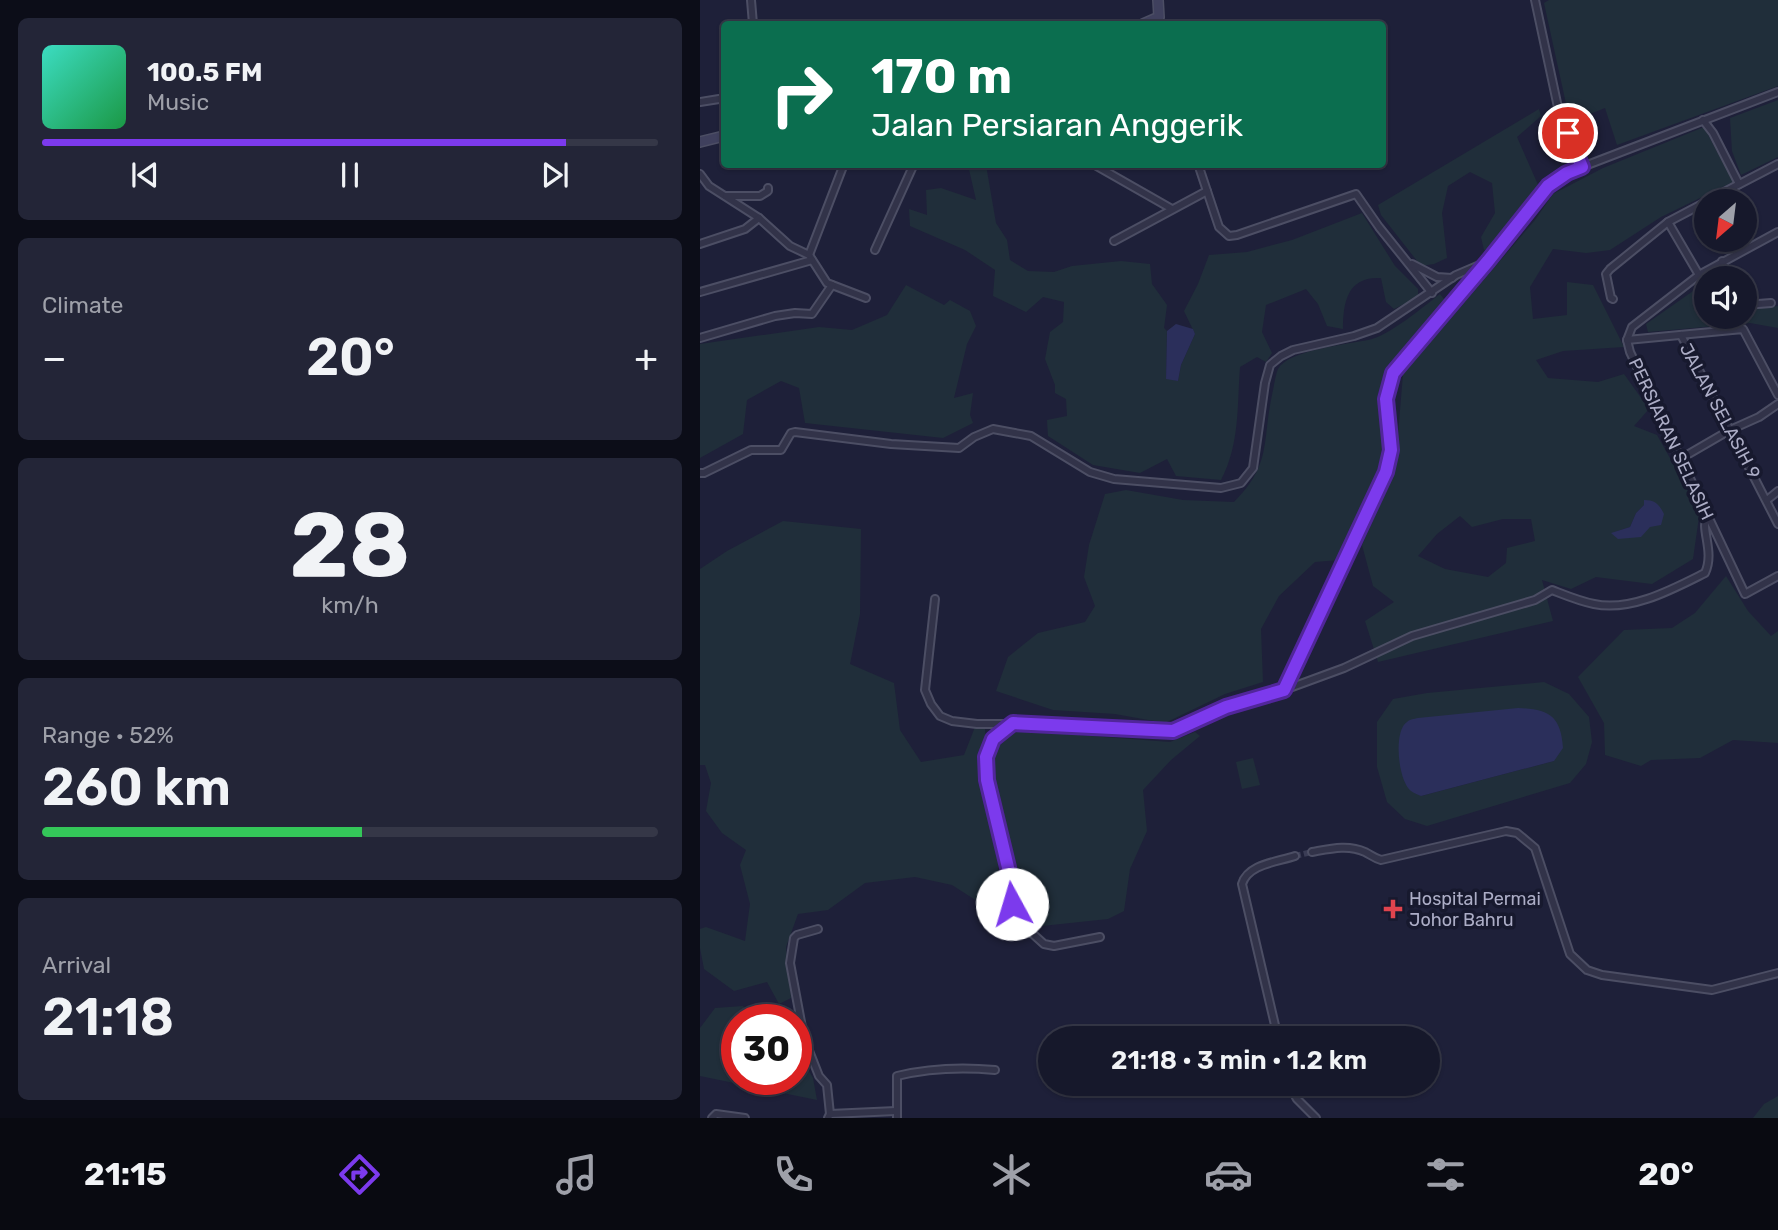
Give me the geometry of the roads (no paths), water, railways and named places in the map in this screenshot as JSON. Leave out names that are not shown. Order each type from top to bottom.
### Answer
[{"type":"street","points":[[751,0],[753,21]]},
{"type":"street","points":[[1150,21],[1159,17],[1158,0]]},
{"type":"street","points":[[1535,0],[1559,112],[1582,167]]},
{"type":"street","points":[[1284,690],[1386,472],[1391,450],[1386,399],[1393,373],[1548,186],[1567,173],[1778,92]]},
{"type":"street","points":[[700,102],[719,99]]},
{"type":"street","points":[[1703,120],[1713,133],[1739,184]]},
{"type":"street","points":[[700,142],[721,137]]},
{"type":"street","points":[[1730,189],[1778,164]]},
{"type":"street","points":[[811,258],[843,168]]},
{"type":"street","points":[[875,250],[912,168]]},
{"type":"street","points":[[1100,168],[1172,209]]},
{"type":"street","points":[[1199,168],[1219,227],[1229,236],[1356,194],[1432,293]]},
{"type":"street","points":[[700,174],[709,186],[759,218],[790,246],[811,258],[824,281],[866,298]]},
{"type":"street","points":[[724,196],[760,196],[768,191],[768,188]]},
{"type":"street","points":[[1114,241],[1207,191]]},
{"type":"street","points":[[1613,299],[1606,274],[1668,222],[1694,208]]},
{"type":"street","points":[[700,244],[745,229],[759,218]]},
{"type":"street","points":[[1668,222],[1694,266]]},
{"type":"street","points":[[1776,233],[1778,243]]},
{"type":"street","name":"PERSIARAN SELASIH","points":[[1714,266],[1776,233]]},
{"type":"street","points":[[700,292],[811,258]]},
{"type":"street","points":[[700,473],[751,450],[781,450],[791,433],[795,432],[891,444],[959,448],[993,429],[1031,436],[1090,472],[1114,479],[1221,488],[1241,483],[1253,468],[1270,365],[1293,350],[1377,328],[1452,278],[1488,261]]},
{"type":"street","points":[[1722,261],[1724,266]]},
{"type":"street","points":[[1407,262],[1437,277],[1452,278]]},
{"type":"street","name":"PERSIARAN SELASIH","points":[[1694,279],[1632,327],[1627,340],[1630,352],[1745,594],[1778,576]]},
{"type":"street","points":[[700,338],[775,316],[812,314],[832,285]]},
{"type":"street","points":[[1757,304],[1770,303]]},
{"type":"street","points":[[1627,340],[1744,329],[1778,395]]},
{"type":"street","name":"JALAN SELASIH 9","points":[[1681,335],[1778,524]]},
{"type":"street","points":[[1680,459],[1778,404]]},
{"type":"street","points":[[1767,500],[1778,491]]},
{"type":"street","points":[[935,599],[925,690],[940,716],[953,721],[977,724],[1013,723],[1173,731],[1226,707],[1344,668],[1412,636],[1535,600],[1552,590],[1596,605],[1618,605],[1674,588],[1705,572],[1707,568],[1709,552],[1704,522],[1707,516]]},
{"type":"street","points":[[1013,723],[993,739],[986,757],[987,780],[1011,880],[1012,904],[1023,925],[1044,944],[1054,946],[1100,937]]},
{"type":"street","points":[[1312,852],[1334,847],[1351,848],[1381,860],[1506,831],[1517,833],[1535,848],[1570,954],[1587,970],[1602,975],[1712,990],[1778,973]]},
{"type":"street","points":[[1276,1026],[1242,884],[1245,875],[1252,869],[1295,856]]},
{"type":"street","points":[[818,929],[794,938],[790,963],[804,1038],[819,1076],[827,1085],[829,1116],[896,1115],[897,1076],[928,1070],[995,1070]]},
{"type":"street","points":[[1295,1096],[1316,1118]]},
{"type":"street","points":[[712,1118],[716,1114],[724,1113],[745,1118]]},
{"type":"water","points":[[1176,324],[1193,329],[1195,334],[1181,365],[1178,381],[1166,379],[1167,331]]},
{"type":"water","points":[[1644,500],[1654,502],[1660,508],[1664,514],[1661,525],[1650,527],[1641,537],[1618,539],[1611,533],[1630,527],[1636,513],[1644,505]]},
{"type":"water","points":[[1518,708],[1538,710],[1551,716],[1556,722],[1563,748],[1554,761],[1421,796],[1407,786],[1400,767],[1399,745],[1403,727],[1408,721]]},
{"type":"tunnel","points":[[1295,856],[1312,852]]},
{"type":"place","name":"Hospital Permai Johor Bahru","points":[[1393,909]]}]
